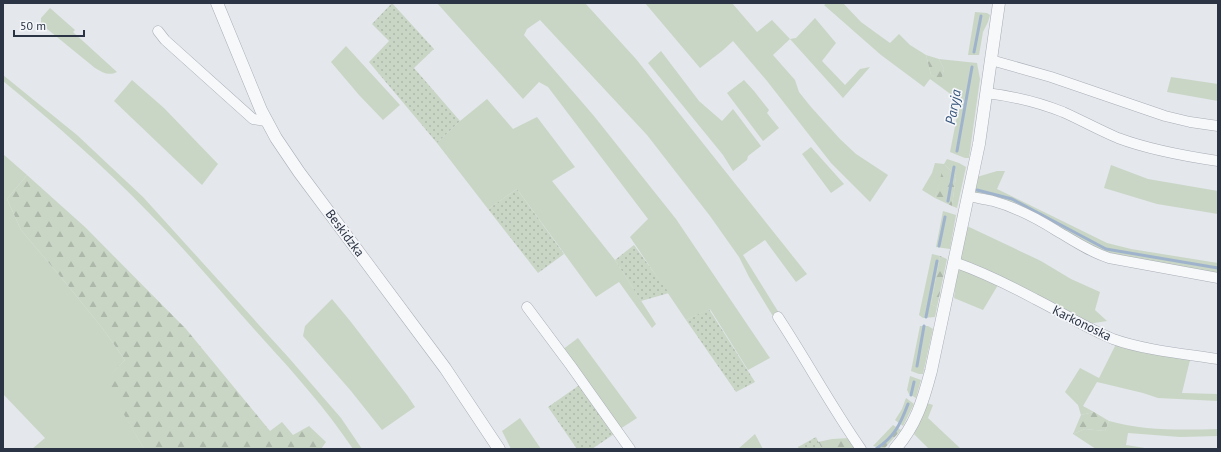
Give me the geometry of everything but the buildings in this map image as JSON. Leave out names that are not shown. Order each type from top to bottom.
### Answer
[{"type":"street","name":"Beskidzka","points":[[217,3],[266,121],[276,138],[299,172],[445,368],[499,449]]},
{"type":"street","points":[[895,449],[905,438],[913,425],[922,404],[931,371],[979,144],[999,3]]},
{"type":"street","points":[[158,31],[165,40],[253,119],[266,121]]},
{"type":"street","points":[[991,60],[1051,77],[1165,116],[1190,122],[1218,126]]},
{"type":"street","points":[[986,93],[1007,96],[1044,105],[1064,112],[1118,138],[1160,151],[1218,161]]},
{"type":"street","points":[[968,196],[993,201],[1022,213],[1056,230],[1089,251],[1099,255],[1218,278]]},
{"type":"street","name":"Karkonoska","points":[[954,262],[1027,294],[1072,319],[1114,339],[1160,350],[1218,359]]},
{"type":"street","points":[[527,307],[630,449]]},
{"type":"street","points":[[778,317],[798,347],[842,422],[861,449]]},
{"type":"green space","points":[[392,3],[434,49],[414,68],[460,121],[437,143],[369,62],[389,41],[372,24]]},
{"type":"green space","points":[[437,3],[585,3],[636,59],[807,274],[796,282],[765,240],[743,255],[779,313],[774,318],[749,277],[739,257],[710,216],[647,135],[540,20],[527,29],[524,35],[594,116],[676,219],[770,358],[748,370],[710,309],[686,320],[630,237],[648,219],[548,87],[539,82],[523,99]]},
{"type":"green space","points":[[645,3],[732,3],[757,32],[772,20],[790,39],[773,55],[795,80],[799,92],[840,139],[856,154],[888,175],[870,202],[831,163],[767,81],[733,41],[700,68]]},
{"type":"green space","points":[[827,3],[843,3],[861,22],[890,43],[899,34],[910,45],[926,55],[931,75],[941,80],[944,69],[939,59],[977,63],[980,79],[969,158],[965,158],[950,152],[960,101],[930,79],[924,87],[881,55],[824,5]]},
{"type":"green space","points":[[50,8],[75,30],[73,32],[117,72],[111,74],[95,68],[41,24],[41,18]]},
{"type":"green space","points":[[975,12],[987,13],[990,15],[983,32],[979,55],[968,55]]},
{"type":"green space","points":[[815,18],[836,43],[822,61],[845,85],[860,69],[870,67],[843,98],[790,39],[796,38]]},
{"type":"green space","points":[[346,46],[400,105],[383,120],[331,62]]},
{"type":"green space","points":[[661,51],[699,101],[722,121],[733,109],[761,146],[733,171],[723,155],[648,63]]},
{"type":"green space","points":[[926,55],[939,59],[944,69],[941,81],[931,75]]},
{"type":"green space","points":[[3,75],[77,135],[143,197],[289,358],[341,418],[362,449],[353,449],[321,406],[298,379],[164,228],[60,129],[3,81]]},
{"type":"green space","points":[[1171,77],[1218,84],[1218,101],[1167,92]]},
{"type":"green space","points":[[132,80],[164,108],[218,164],[202,185],[114,101]]},
{"type":"green space","points":[[744,80],[769,110],[767,113],[779,128],[763,141],[727,93]]},
{"type":"green space","points":[[487,99],[513,129],[537,117],[575,167],[552,181],[615,260],[656,324],[652,328],[619,282],[596,297],[517,189],[488,209],[437,143],[460,121]]},
{"type":"green space","points":[[811,147],[844,184],[831,193],[802,154]]},
{"type":"green space","points":[[3,154],[27,175],[7,199],[21,230],[103,329],[125,360],[105,380],[144,449],[32,449],[45,438],[3,394]]},
{"type":"green space","points":[[947,159],[966,167],[957,208],[952,206],[956,176],[945,165],[935,198],[922,190],[932,173],[935,163],[944,164]]},
{"type":"green space","points":[[944,164],[956,176],[952,206],[935,198]]},
{"type":"green space","points":[[1111,165],[1148,179],[1218,191],[1218,214],[1157,204],[1104,188]]},
{"type":"green space","points":[[997,171],[1005,171],[997,189],[1107,243],[1131,249],[1218,263],[1218,274],[1104,254],[974,193],[977,177]]},
{"type":"green space","points":[[27,175],[85,227],[186,329],[270,431],[282,422],[293,435],[309,426],[326,442],[321,449],[144,449],[104,380],[125,360],[103,329],[21,230],[7,199]]},
{"type":"green space","points":[[517,189],[564,254],[538,273],[488,209]]},
{"type":"green space","points":[[943,211],[956,215],[950,249],[936,247]]},
{"type":"green space","points":[[967,226],[1041,261],[1071,279],[1100,292],[1095,310],[1107,321],[1088,324],[960,261]]},
{"type":"green space","points":[[634,245],[669,293],[641,301],[615,260]]},
{"type":"green space","points":[[932,254],[940,256],[931,304],[937,307],[935,317],[923,318],[919,315]]},
{"type":"green space","points":[[940,256],[947,259],[937,307],[931,304]]},
{"type":"green space","points":[[962,268],[998,285],[983,310],[954,298],[957,271]]},
{"type":"green space","points":[[332,299],[415,407],[382,430],[351,391],[303,336],[305,326]]},
{"type":"green space","points":[[709,309],[755,382],[736,392],[686,320]]},
{"type":"green space","points":[[920,326],[928,326],[933,329],[923,374],[911,371]]},
{"type":"green space","points":[[578,338],[637,418],[620,429],[562,350]]},
{"type":"green space","points":[[1116,344],[1190,360],[1182,393],[1218,394],[1218,401],[1158,398],[1097,382],[1083,406],[1094,412],[1081,415],[1078,405],[1065,392],[1080,368],[1099,378]]},
{"type":"green space","points":[[910,376],[921,380],[916,398],[909,394],[907,390]]},
{"type":"green space","points":[[581,384],[614,434],[592,449],[577,449],[548,407]]},
{"type":"green space","points":[[906,398],[914,404],[903,426],[895,420],[902,409]]},
{"type":"green space","points":[[927,403],[933,405],[928,418],[961,449],[929,449],[914,434]]},
{"type":"green space","points":[[1094,412],[1109,421],[1105,431],[1085,429],[1073,434],[1081,415]]},
{"type":"green space","points":[[520,418],[541,449],[511,449],[502,431]]},
{"type":"green space","points":[[1109,421],[1136,427],[1177,430],[1218,429],[1218,436],[1180,437],[1128,433],[1126,445],[1151,449],[1096,449],[1073,434],[1085,429],[1105,431]]},
{"type":"green space","points":[[893,425],[901,430],[884,449],[873,446]]},
{"type":"green space","points":[[755,434],[763,449],[738,449]]},
{"type":"green space","points":[[816,437],[822,449],[799,449],[798,447]]},
{"type":"green space","points":[[850,438],[858,449],[822,449],[818,442],[832,439]]},
{"type":"waterway","name":"Paryja","points":[[974,52],[981,16]]},
{"type":"waterway","name":"Paryja","points":[[957,151],[972,67]]},
{"type":"waterway","name":"Paryja","points":[[948,201],[954,167]]},
{"type":"waterway","points":[[977,190],[1012,199],[1106,249],[1218,268]]},
{"type":"waterway","name":"Paryja","points":[[939,246],[945,217]]},
{"type":"waterway","name":"Paryja","points":[[926,317],[937,261]]},
{"type":"waterway","name":"Paryja","points":[[917,366],[924,326]]},
{"type":"waterway","name":"Paryja","points":[[911,395],[914,382]]},
{"type":"waterway","name":"Paryja","points":[[876,449],[896,430],[908,404]]}]
